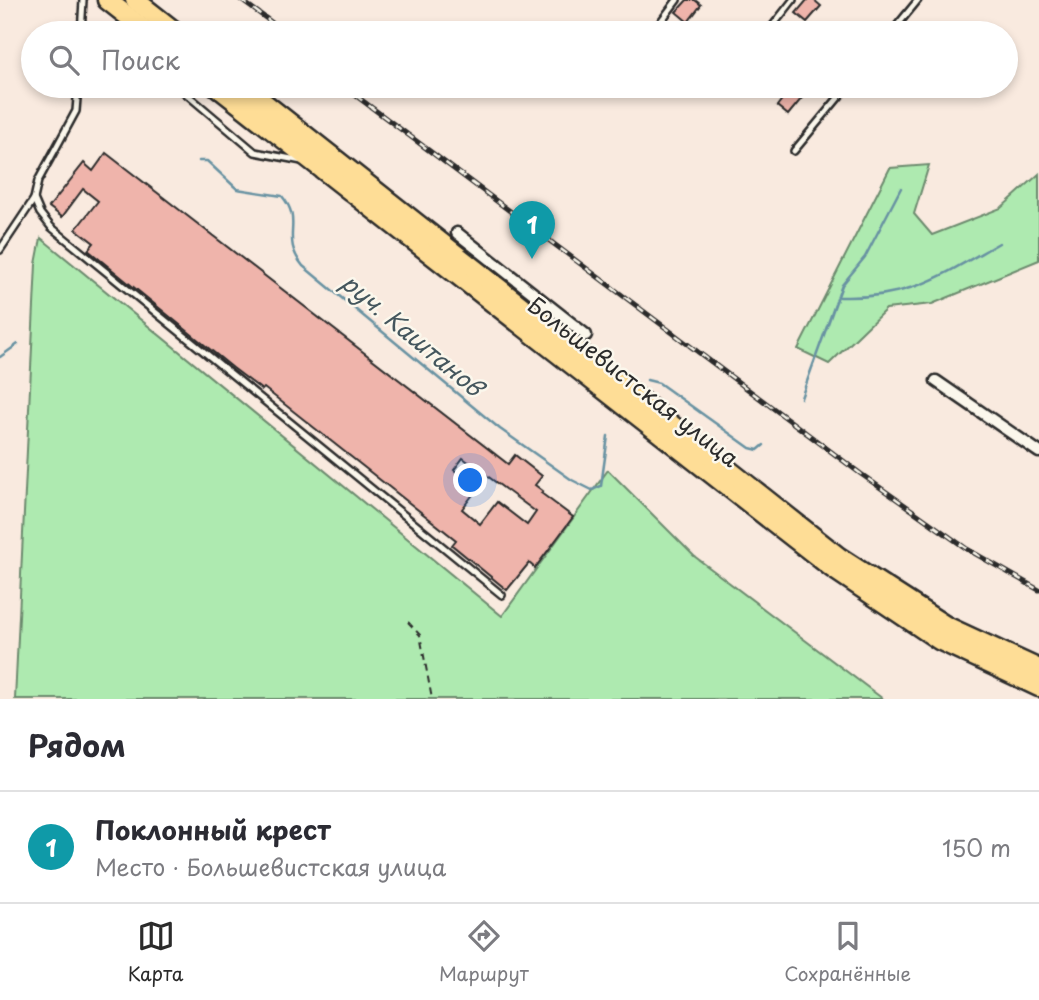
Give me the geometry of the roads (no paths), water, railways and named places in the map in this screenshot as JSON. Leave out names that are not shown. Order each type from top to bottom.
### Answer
[{"type":"highway","points":[[107,0],[132,21]]},
{"type":"highway","points":[[135,0],[162,21]]},
{"type":"highway","name":"Большевистская улица","points":[[231,98],[832,568],[939,640],[1038,683]]},
{"type":"highway","name":"Большевистская улица","points":[[258,98],[839,557],[1038,683]]},
{"type":"street","points":[[457,233],[586,335]]},
{"type":"street","points":[[936,381],[1039,452]]},
{"type":"lane","points":[[82,21],[83,0]]},
{"type":"lane","points":[[661,21],[677,0]]},
{"type":"lane","points":[[776,21],[793,0]]},
{"type":"lane","points":[[901,21],[918,0]]},
{"type":"lane","points":[[0,250],[34,199],[38,181],[76,111],[77,98]]},
{"type":"lane","points":[[191,98],[255,152],[316,164]]},
{"type":"lane","points":[[794,152],[838,98]]},
{"type":"lane","points":[[34,199],[40,213],[78,252],[264,399],[502,595]]},
{"type":"waterway","name":"руч. Каштанов","points":[[199,161],[207,161],[237,189],[282,196],[292,215],[293,246],[303,266],[500,429],[572,480],[592,490],[601,486],[608,436]]},
{"type":"waterway","name":"руч. Каштанов","points":[[801,398],[842,285],[865,257],[901,188]]},
{"type":"waterway","points":[[840,297],[886,294],[924,283],[999,243]]},
{"type":"waterway","points":[[0,357],[18,344]]},
{"type":"waterway","name":"руч. Каштанов","points":[[647,380],[659,383],[750,448],[758,450],[764,445]]},
{"type":"railway","points":[[241,0],[270,21]]},
{"type":"railway","points":[[359,98],[861,474],[967,549],[1039,590]]},
{"type":"place","name":"Поклонный крест","points":[[532,259]]}]
